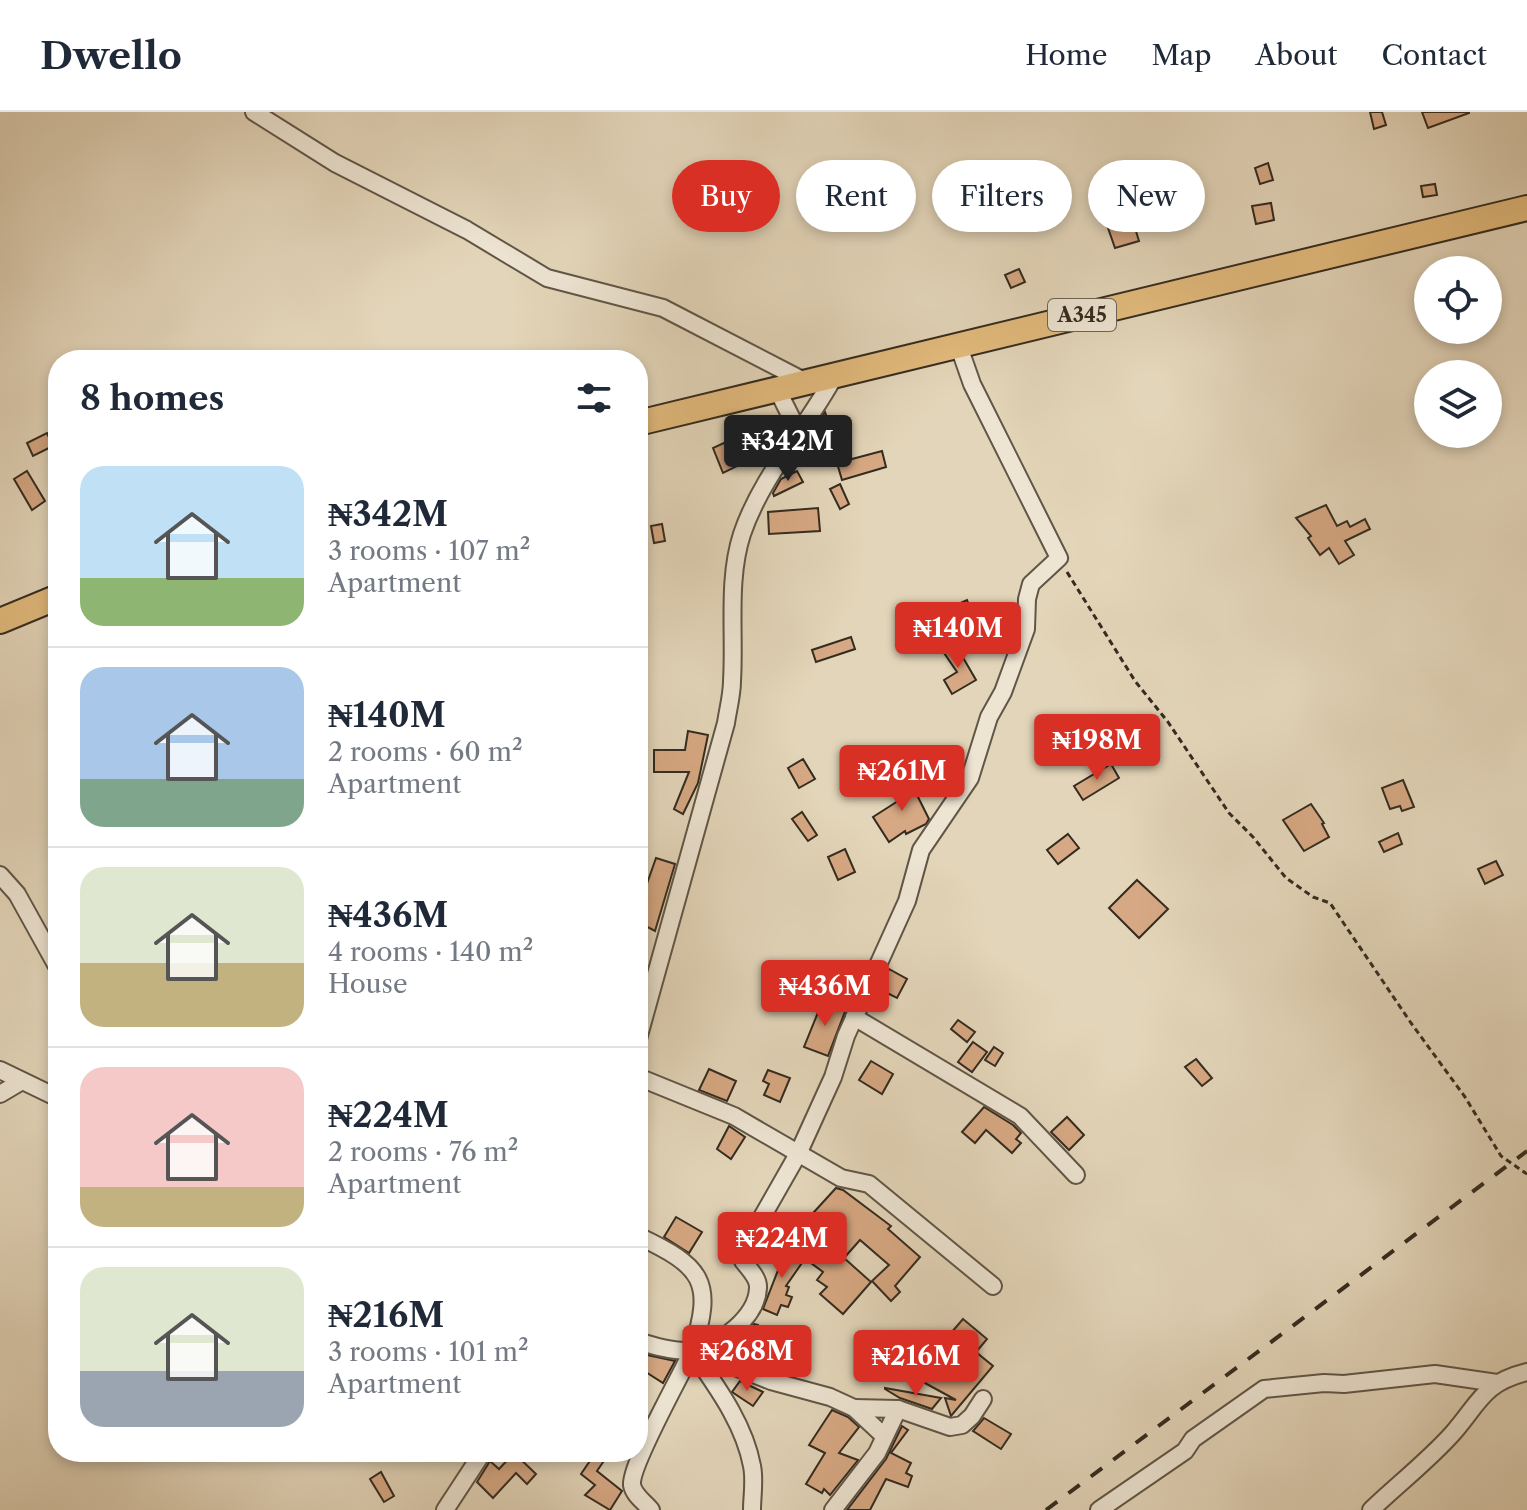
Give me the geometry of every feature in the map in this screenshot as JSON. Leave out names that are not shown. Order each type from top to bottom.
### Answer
[{"type":"highway","name":"A345","points":[[648,421],[1527,208]]},
{"type":"highway","points":[[0,621],[48,601]]},
{"type":"street","points":[[254,112],[335,163],[467,230],[547,278],[663,308],[806,382]]},
{"type":"street","points":[[648,1439],[697,1357],[726,1337],[750,1310],[758,1289],[757,1281],[743,1261],[745,1247],[798,1154],[833,1077],[854,1017],[907,901],[921,850],[970,778],[989,717],[1003,692],[1026,629],[1031,584],[1059,558],[972,384],[958,344]]},
{"type":"street","points":[[648,1003],[726,723],[732,684],[734,569],[742,534],[761,493],[794,438],[819,406],[835,375]]},
{"type":"street","points":[[777,389],[791,417],[794,438]]},
{"type":"street","points":[[0,875],[17,894],[48,950]]},
{"type":"street","points":[[854,1017],[1020,1116],[1076,1175]]},
{"type":"street","points":[[0,1070],[48,1093]]},
{"type":"street","points":[[0,1094],[22,1081]]},
{"type":"street","points":[[648,1081],[734,1116],[841,1178],[869,1184],[993,1286]]},
{"type":"street","points":[[648,1241],[689,1265],[700,1280],[704,1298],[697,1357],[730,1408],[745,1443],[753,1468],[752,1510]]},
{"type":"street","points":[[648,1344],[725,1363],[771,1381],[830,1397],[854,1408],[884,1436]]},
{"type":"street","points":[[1371,1510],[1452,1434],[1484,1391],[1509,1376],[1527,1372]]},
{"type":"street","points":[[1099,1510],[1185,1451],[1193,1439],[1264,1389],[1435,1374],[1497,1383]]},
{"type":"street","points":[[854,1408],[898,1409],[950,1427],[962,1425],[983,1399]]},
{"type":"street","points":[[833,1510],[877,1453],[898,1409]]},
{"type":"street","points":[[445,1510],[476,1462]]},
{"type":"street","points":[[640,1462],[632,1483],[636,1494],[651,1510]]},
{"type":"path","points":[[1059,558],[1135,681],[1168,722],[1229,813],[1286,878],[1313,897],[1330,903],[1465,1097],[1501,1156],[1527,1174]]},
{"type":"building","points":[[1370,112],[1382,112],[1386,125],[1374,129]]},
{"type":"building","points":[[1422,112],[1469,112],[1469,113],[1428,128]]},
{"type":"building","points":[[1268,163],[1273,180],[1260,184],[1255,168]]},
{"type":"building","points":[[1435,184],[1437,195],[1423,197],[1421,186]]},
{"type":"building","points":[[1271,203],[1274,220],[1256,224],[1252,206]]},
{"type":"building","points":[[1109,232],[1136,232],[1139,241],[1115,248]]},
{"type":"building","points":[[1019,269],[1025,282],[1011,288],[1005,275]]},
{"type":"building","points":[[825,412],[833,433],[829,435],[834,447],[792,464],[807,439],[821,434],[817,425]]},
{"type":"building","points":[[761,431],[770,450],[723,473],[713,448],[726,442],[729,447]]},
{"type":"building","points":[[48,435],[48,448],[33,456],[27,443]]},
{"type":"building","points":[[882,451],[886,467],[842,480],[837,463]]},
{"type":"building","points":[[27,471],[45,501],[32,510],[14,479]]},
{"type":"building","points":[[797,471],[803,482],[774,496],[781,479]]},
{"type":"building","points":[[840,484],[849,504],[840,509],[830,489]]},
{"type":"building","points":[[1326,505],[1337,526],[1347,521],[1350,527],[1365,519],[1370,529],[1345,541],[1354,555],[1339,564],[1329,548],[1320,555],[1308,538],[1311,536],[1296,518]]},
{"type":"building","points":[[818,508],[820,531],[769,534],[768,512]]},
{"type":"building","points":[[662,524],[665,541],[654,543],[651,526]]},
{"type":"building","points":[[967,600],[977,625],[959,632],[949,608]]},
{"type":"building","points":[[851,637],[855,649],[816,662],[812,650]]},
{"type":"building","points":[[954,642],[976,680],[952,694],[944,680],[957,672],[942,650]]},
{"type":"building","points":[[688,731],[708,735],[698,783],[683,814],[674,809],[689,772],[654,772],[654,750],[685,750]]},
{"type":"building","points":[[803,759],[815,779],[799,788],[788,768]]},
{"type":"building","points":[[1111,764],[1119,778],[1083,800],[1074,786]]},
{"type":"building","points":[[909,779],[929,819],[926,824],[906,834],[905,831],[889,842],[873,817],[898,801],[891,788]]},
{"type":"building","points":[[1403,780],[1414,807],[1402,811],[1400,806],[1390,809],[1382,788]]},
{"type":"building","points":[[1311,804],[1329,837],[1304,851],[1283,820]]},
{"type":"building","points":[[802,812],[817,835],[808,841],[792,819]]},
{"type":"building","points":[[1398,833],[1402,844],[1384,852],[1379,842]]},
{"type":"building","points":[[1068,834],[1079,848],[1058,864],[1047,850]]},
{"type":"building","points":[[845,849],[855,872],[838,880],[828,857]]},
{"type":"building","points":[[656,858],[675,864],[655,931],[648,927],[648,881]]},
{"type":"building","points":[[1496,861],[1503,875],[1485,884],[1478,869]]},
{"type":"building","points":[[1137,880],[1168,909],[1139,938],[1109,908]]},
{"type":"building","points":[[889,969],[907,979],[897,998],[879,989]]},
{"type":"building","points":[[823,1000],[846,1009],[828,1056],[804,1047]]},
{"type":"building","points":[[958,1020],[975,1032],[967,1042],[951,1029]]},
{"type":"building","points":[[973,1042],[987,1052],[972,1072],[958,1062]]},
{"type":"building","points":[[994,1047],[1003,1053],[995,1066],[985,1060]]},
{"type":"building","points":[[1196,1059],[1212,1078],[1202,1086],[1185,1067]]},
{"type":"building","points":[[871,1061],[893,1074],[882,1094],[859,1080]]},
{"type":"building","points":[[709,1069],[736,1081],[727,1101],[699,1090]]},
{"type":"building","points":[[768,1070],[790,1078],[780,1102],[764,1095],[769,1084],[763,1081]]},
{"type":"building","points":[[984,1107],[1021,1133],[1016,1139],[1021,1143],[1012,1153],[986,1130],[975,1143],[962,1132]]},
{"type":"building","points":[[1067,1117],[1084,1135],[1069,1150],[1051,1132]]},
{"type":"building","points":[[729,1126],[745,1137],[731,1159],[717,1149]]},
{"type":"building","points":[[836,1188],[891,1226],[888,1229],[920,1257],[895,1286],[900,1292],[891,1301],[872,1281],[889,1265],[860,1240],[844,1258],[871,1282],[843,1314],[820,1294],[827,1287],[817,1280],[823,1272],[807,1260],[823,1239],[804,1223]]},
{"type":"building","points":[[676,1217],[702,1232],[689,1253],[664,1237]]},
{"type":"building","points":[[781,1245],[804,1260],[786,1286],[789,1287],[786,1295],[792,1297],[788,1307],[781,1305],[777,1315],[763,1309],[780,1265],[772,1259]]},
{"type":"building","points":[[963,1319],[987,1339],[976,1352],[993,1366],[951,1416],[945,1398],[956,1400],[892,1365],[898,1354],[922,1367]]},
{"type":"building","points":[[754,1324],[758,1325],[751,1356],[734,1352],[736,1341]]},
{"type":"building","points":[[648,1355],[675,1361],[663,1383],[648,1373]]},
{"type":"building","points":[[740,1381],[763,1392],[753,1406],[732,1392]]},
{"type":"building","points":[[885,1389],[941,1398],[932,1409],[900,1398]]},
{"type":"building","points":[[832,1410],[848,1417],[859,1427],[839,1453],[858,1460],[830,1495],[824,1489],[822,1493],[806,1484],[825,1453],[809,1445]]},
{"type":"building","points":[[984,1418],[1011,1434],[1001,1449],[973,1431]]},
{"type":"building","points":[[902,1426],[908,1430],[891,1453],[911,1463],[906,1473],[912,1476],[908,1487],[886,1479],[870,1510],[847,1510],[886,1459]]},
{"type":"building","points":[[489,1462],[499,1469],[506,1462],[523,1462],[536,1474],[527,1484],[516,1473],[493,1498],[477,1482]]},
{"type":"building","points":[[589,1462],[603,1462],[597,1471],[622,1491],[610,1510],[585,1495],[595,1485],[581,1474]]},
{"type":"building","points":[[381,1472],[394,1496],[384,1502],[370,1479]]},
{"type":"railway","points":[[1046,1510],[1527,1151]]}]
